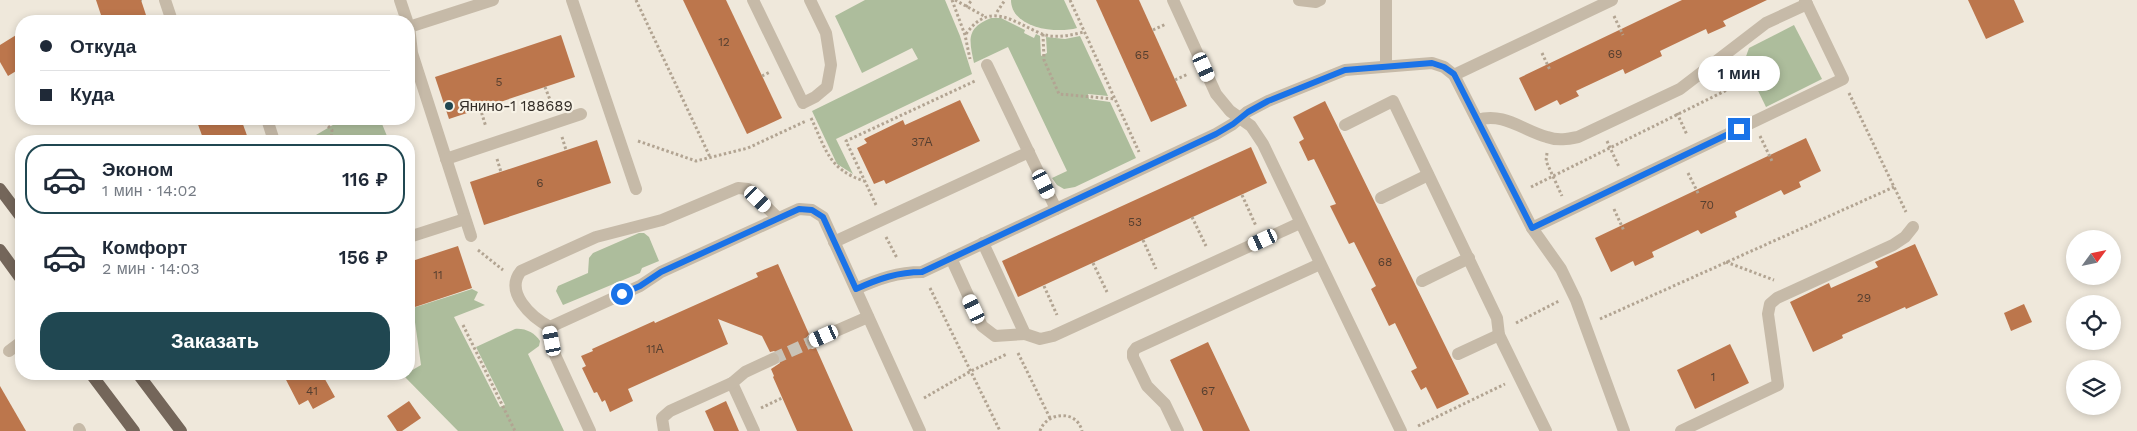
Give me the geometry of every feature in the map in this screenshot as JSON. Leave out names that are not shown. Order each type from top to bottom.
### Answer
[{"type":"main road","points":[[0,189],[15,209]]},
{"type":"main road","points":[[0,250],[15,271]]},
{"type":"main road","points":[[95,380],[129,429]]},
{"type":"main road","points":[[143,380],[181,431]]},
{"type":"street","points":[[165,0],[170,15]]},
{"type":"street","points":[[400,0],[405,15]]},
{"type":"street","points":[[415,25],[493,0]]},
{"type":"street","points":[[572,0],[636,189]]},
{"type":"street","points":[[753,0],[802,103],[815,97],[827,87],[831,65],[826,33],[810,0]]},
{"type":"street","points":[[1173,0],[1216,94],[1230,111],[1251,126],[1264,144],[1300,223],[1401,431]]},
{"type":"street","points":[[1299,0],[1316,2],[1320,0]]},
{"type":"street","points":[[1386,0],[1386,66]]},
{"type":"street","points":[[1454,74],[1612,0]]},
{"type":"street","points":[[1477,120],[1489,116],[1501,118],[1548,138],[1564,140],[1578,137],[1680,89],[1766,23],[1806,2],[1843,79],[1532,228]]},
{"type":"street","points":[[415,62],[471,236]]},
{"type":"street","points":[[856,289],[904,272],[922,272],[1216,134],[1268,101],[1345,70],[1432,63],[1444,67],[1454,74],[1532,228],[1561,269],[1574,294],[1624,431]]},
{"type":"street","points":[[989,69],[1056,209]]},
{"type":"street","points":[[1345,125],[1393,101],[1497,318],[1499,333],[1546,431]]},
{"type":"street","points":[[446,159],[581,114]]},
{"type":"street","points":[[834,242],[1029,152]]},
{"type":"street","points":[[1381,198],[1428,175]]},
{"type":"street","points":[[590,431],[555,355],[550,327],[535,318],[523,305],[515,287],[515,278],[521,271],[596,237],[662,220],[738,188],[748,189],[778,218]]},
{"type":"street","points":[[550,327],[640,286],[661,272],[778,218],[799,209],[812,210],[823,217],[920,431]]},
{"type":"street","points":[[415,235],[465,219]]},
{"type":"street","points":[[950,258],[982,326],[996,336],[1025,334],[1040,339],[1065,331],[1300,223]]},
{"type":"street","points":[[1681,431],[1778,385],[1768,314],[1770,304],[1777,298],[1798,288],[1894,245],[1905,237],[1913,227]]},
{"type":"street","points":[[984,243],[1025,334]]},
{"type":"street","points":[[1422,281],[1468,258]]},
{"type":"street","points":[[1178,431],[1165,404],[1147,386],[1133,357],[1133,352],[1136,348],[1320,264]]},
{"type":"street","points":[[813,342],[868,317]]},
{"type":"street","points":[[1458,354],[1499,333]]},
{"type":"street","points":[[9,351],[15,346]]},
{"type":"street","points":[[664,431],[662,418],[670,411],[732,383],[745,372],[773,360]]},
{"type":"street","points":[[732,383],[754,431]]},
{"type":"path","points":[[636,0],[710,157]]},
{"type":"path","points":[[955,0],[984,16]]},
{"type":"path","points":[[966,7],[972,0]]},
{"type":"path","points":[[997,12],[1005,0]]},
{"type":"path","points":[[1070,0],[1146,167]]},
{"type":"path","points":[[965,35],[972,23],[984,16],[997,12],[1010,15],[1043,34],[1065,37],[1084,32]]},
{"type":"path","points":[[1617,23],[1623,35]]},
{"type":"path","points":[[1043,34],[1044,60],[1060,94],[1115,99]]},
{"type":"path","points":[[1544,57],[1550,70]]},
{"type":"path","points":[[904,272],[882,230],[877,209],[846,141],[989,69]]},
{"type":"path","points":[[1843,79],[1913,227]]},
{"type":"path","points":[[1515,195],[1743,82]]},
{"type":"path","points":[[1668,95],[1695,150]]},
{"type":"path","points":[[802,103],[834,164],[851,177],[864,181]]},
{"type":"path","points":[[617,133],[696,161],[748,148],[811,119]]},
{"type":"path","points":[[1600,127],[1626,182]]},
{"type":"path","points":[[1548,138],[1546,161],[1569,210]]},
{"type":"path","points":[[1766,147],[1772,161]]},
{"type":"path","points":[[1692,182],[1699,195]]},
{"type":"path","points":[[1586,325],[1894,187]]},
{"type":"path","points":[[1242,195],[1263,240]]},
{"type":"path","points":[[1618,217],[1624,231]]},
{"type":"path","points":[[1192,218],[1213,263]]},
{"type":"path","points":[[471,236],[471,244],[498,267],[515,278]]},
{"type":"path","points":[[1143,240],[1164,286]]},
{"type":"path","points":[[1725,262],[1798,288]]},
{"type":"path","points":[[1093,263],[1114,308]]},
{"type":"path","points":[[922,272],[1000,431]]},
{"type":"path","points":[[1044,286],[1065,331]]},
{"type":"path","points":[[1499,333],[1574,294]]},
{"type":"path","points":[[463,325],[515,431]]},
{"type":"path","points":[[1040,339],[1017,350],[1050,418]]},
{"type":"path","points":[[934,393],[971,371],[1009,353]]},
{"type":"path","points":[[1417,427],[1520,376]]},
{"type":"path","points":[[1040,431],[1042,425],[1050,418],[1062,415],[1073,418],[1082,431]]},
{"type":"green space","points":[[865,0],[945,0],[960,36],[972,74],[836,139],[853,174],[837,164],[812,111],[918,59],[912,48],[862,73],[835,16]]},
{"type":"green space","points":[[1011,0],[1064,0],[1077,28],[1068,30],[1047,29],[1026,23],[1018,17],[1013,9]]},
{"type":"green space","points":[[991,18],[1001,18],[1025,30],[1024,33],[1034,38],[1036,34],[1040,36],[1041,56],[1047,53],[1046,37],[1065,39],[1080,36],[1108,96],[1088,94],[1089,99],[1110,102],[1136,158],[1075,187],[1064,189],[1057,185],[1052,178],[1067,171],[1008,47],[974,63],[971,36],[977,26]]},
{"type":"green space","points":[[1794,25],[1822,79],[1766,107],[1744,62],[1749,48]]},
{"type":"green space","points":[[333,125],[382,125],[387,135],[316,135]]},
{"type":"green space","points":[[639,233],[644,233],[649,237],[659,261],[642,268],[640,273],[563,305],[556,291],[558,286],[588,273],[589,258],[593,253]]},
{"type":"green space","points":[[472,289],[478,292],[474,300],[485,305],[454,317],[500,407],[505,405],[476,347],[515,329],[526,330],[535,336],[540,341],[539,346],[528,354],[564,431],[458,431],[408,380],[415,380],[415,368],[421,365],[415,322],[415,307]]},
{"type":"building","points":[[96,0],[141,0],[146,15],[101,15]]},
{"type":"building","points":[[683,0],[726,0],[782,118],[747,134]]},
{"type":"building","points":[[1096,0],[1139,0],[1187,106],[1151,122]]},
{"type":"building","points":[[1682,0],[1767,0],[1723,21],[1726,26],[1708,34],[1706,29],[1660,51],[1662,56],[1625,74],[1623,69],[1576,91],[1579,96],[1560,105],[1557,100],[1535,111],[1519,78]]},
{"type":"building","points":[[1968,0],[2014,0],[2024,22],[1986,39]]},
{"type":"building","points":[[561,35],[575,77],[449,119],[435,77]]},
{"type":"building","points":[[15,36],[15,72],[8,76],[0,62],[0,45]]},
{"type":"building","points":[[960,100],[980,141],[886,184],[884,180],[874,184],[857,148],[867,143],[864,139],[903,120],[905,125]]},
{"type":"building","points":[[1325,101],[1469,394],[1437,409],[1426,387],[1421,390],[1411,371],[1417,368],[1395,323],[1389,326],[1371,289],[1376,286],[1354,242],[1349,244],[1330,206],[1336,204],[1314,159],[1308,161],[1299,142],[1304,139],[1293,117]]},
{"type":"building","points":[[198,125],[243,125],[247,135],[202,135]]},
{"type":"building","points":[[1806,138],[1821,171],[1799,182],[1801,187],[1784,195],[1781,190],[1735,212],[1737,217],[1701,234],[1698,230],[1652,252],[1654,257],[1635,266],[1633,261],[1611,272],[1595,238]]},
{"type":"building","points":[[597,140],[611,183],[484,225],[470,182]]},
{"type":"building","points":[[1251,147],[1267,183],[1018,297],[1002,261]]},
{"type":"building","points":[[1915,244],[1938,295],[1906,309],[1905,307],[1842,335],[1843,338],[1813,352],[1790,302],[1829,283],[1831,288],[1878,267],[1875,262]]},
{"type":"building","points":[[458,246],[472,288],[415,307],[415,260]]},
{"type":"building","points":[[778,264],[809,334],[805,340],[806,345],[812,349],[816,348],[853,431],[797,431],[771,369],[780,363],[780,355],[774,351],[770,352],[762,336],[718,319],[728,344],[628,389],[633,401],[610,412],[605,400],[602,402],[597,392],[594,393],[582,368],[586,366],[581,356],[593,351],[592,349],[654,321],[655,323],[758,277],[756,273]]},
{"type":"building","points":[[2024,304],[2032,322],[2011,331],[2004,313]]},
{"type":"building","points":[[1208,342],[1250,431],[1203,431],[1170,360]]},
{"type":"building","points":[[1730,344],[1749,383],[1695,409],[1677,370]]},
{"type":"building","points":[[286,380],[325,380],[335,397],[313,409],[308,400],[299,405]]},
{"type":"building","points":[[0,386],[26,431],[0,431]]},
{"type":"building","points":[[409,401],[421,418],[402,431],[397,431],[387,416]]},
{"type":"building","points":[[726,401],[739,431],[714,431],[705,411]]},
{"type":"tunnel","points":[[773,359],[813,341]]},
{"type":"place","name":"Янино-1 188689","points":[[449,106]]},
{"type":"route","points":[[622,294],[640,286],[661,272],[799,209],[812,210],[823,217],[856,289],[904,272],[922,272],[1216,134],[1268,101],[1345,70],[1432,63],[1444,67],[1454,74],[1532,228],[1739,129]]}]
